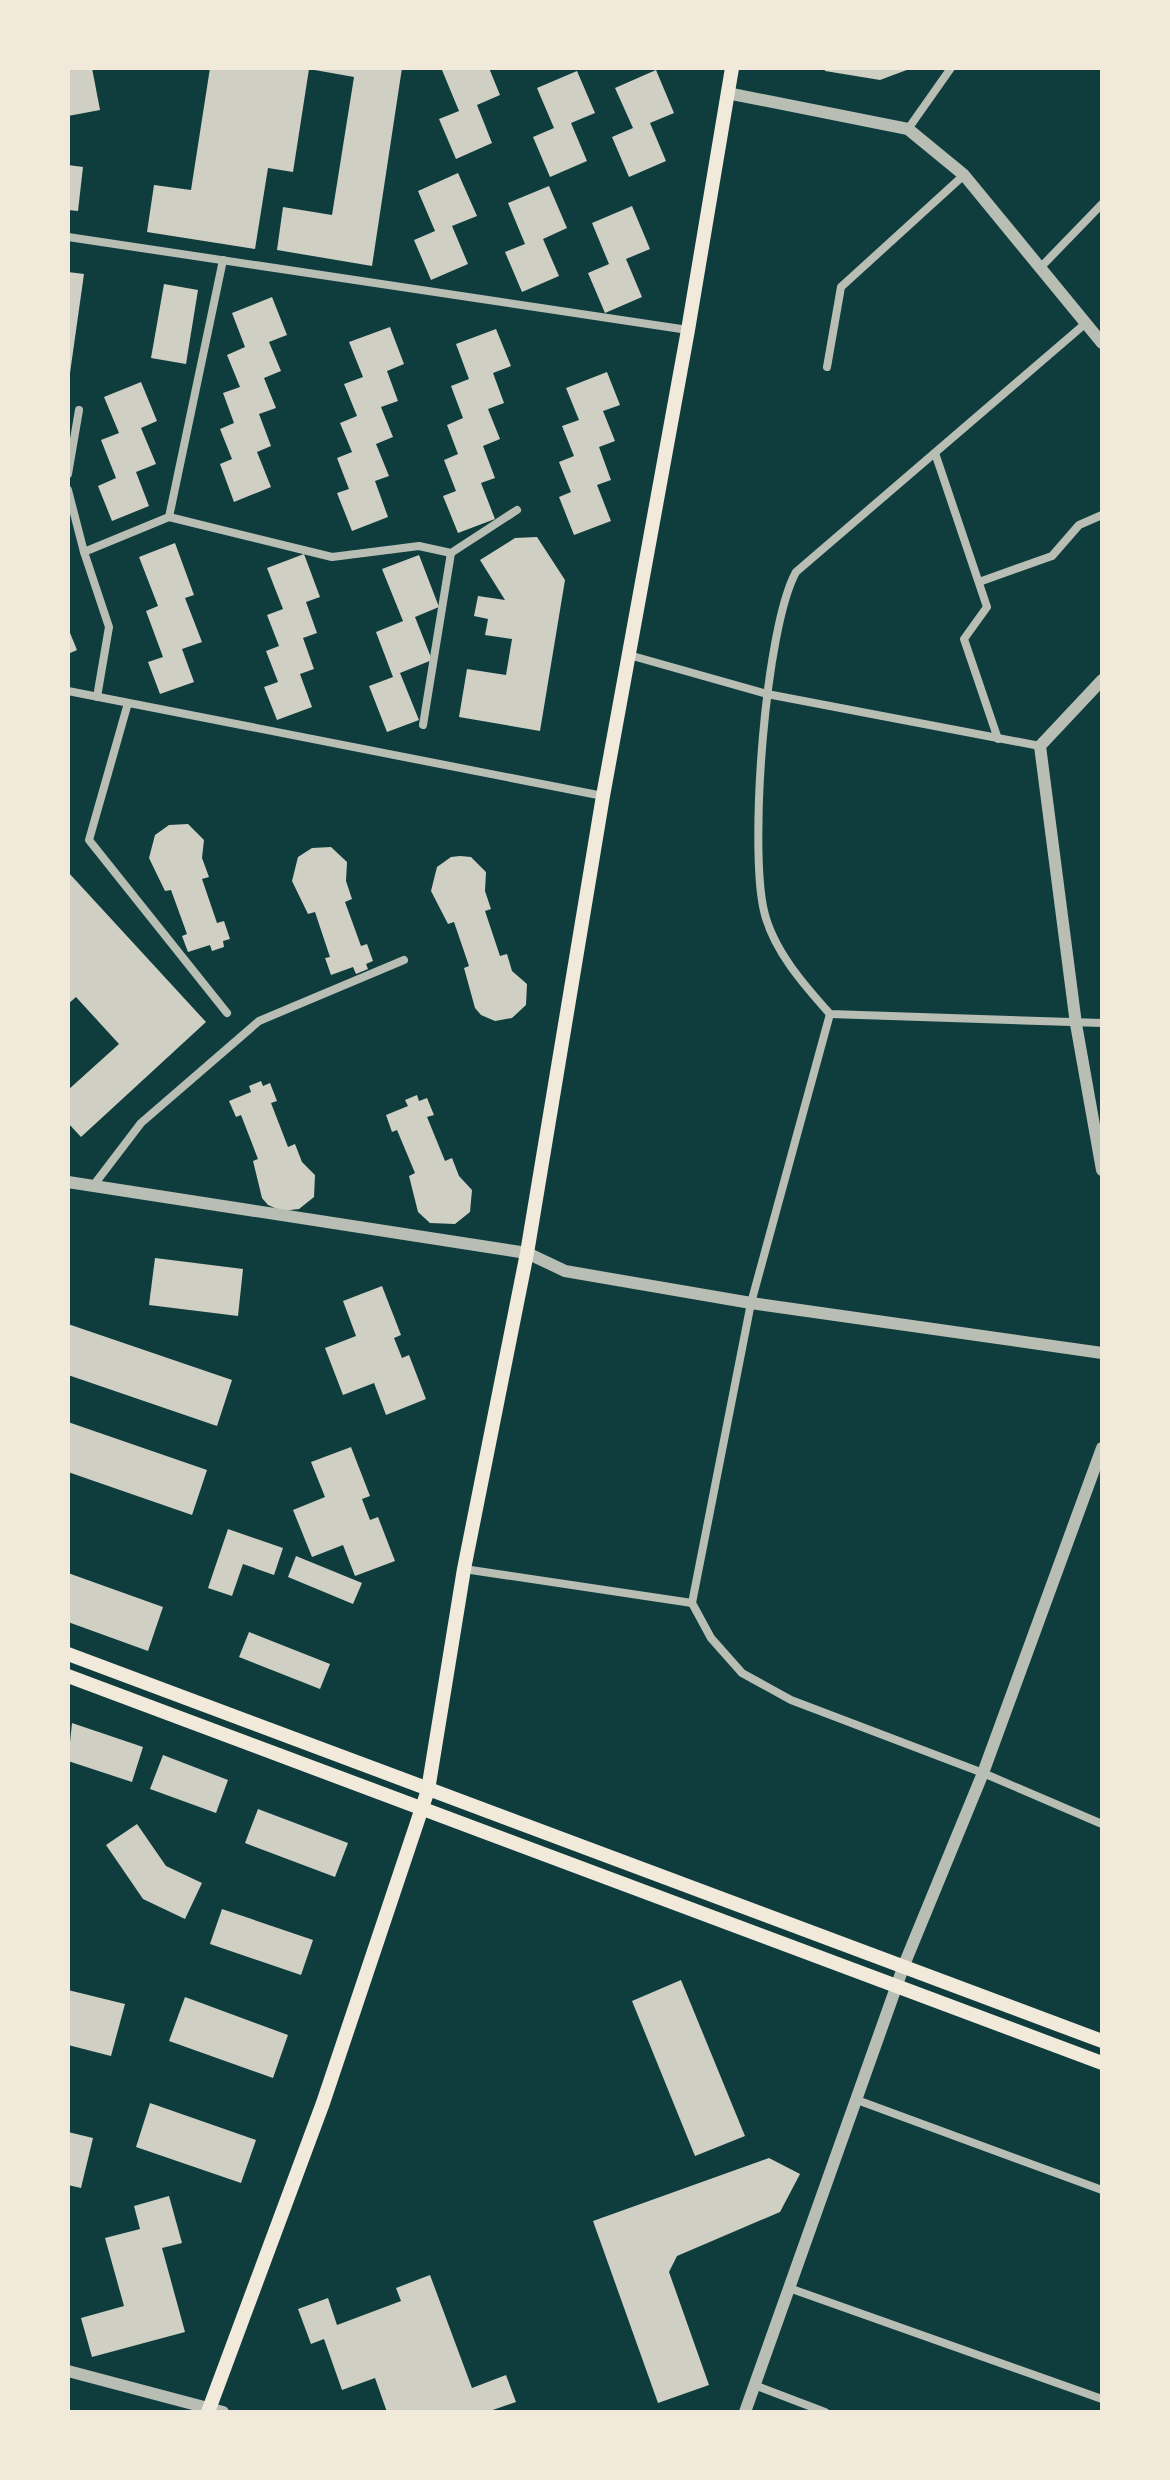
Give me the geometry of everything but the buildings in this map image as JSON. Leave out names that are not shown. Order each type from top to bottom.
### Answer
[{"type":"main road","points":[[214,2410],[323,2103],[428,1790],[464,1569],[527,1253],[603,796],[732,68]]},
{"type":"main road","points":[[68,1654],[1102,2041]]},
{"type":"main road","points":[[68,1676],[1102,2063]]},
{"type":"street","points":[[908,129],[951,68]]},
{"type":"street","points":[[727,93],[908,129],[964,175],[1102,343]]},
{"type":"street","points":[[827,367],[841,287],[964,175]]},
{"type":"street","points":[[1040,268],[1102,204]]},
{"type":"street","points":[[68,237],[688,330]]},
{"type":"street","points":[[169,517],[223,260]]},
{"type":"street","points":[[1086,323],[796,572],[786,590],[777,624],[767,694],[760,797],[760,882],[764,913],[785,956],[830,1014],[1102,1023]]},
{"type":"street","points":[[68,474],[79,410]]},
{"type":"street","points":[[935,453],[987,607],[964,639],[998,739]]},
{"type":"street","points":[[68,490],[84,552],[109,627],[97,697]]},
{"type":"street","points":[[84,552],[169,517],[332,557],[419,546],[451,553],[517,510]]},
{"type":"street","points":[[979,582],[1052,556],[1079,525],[1102,515]]},
{"type":"street","points":[[423,725],[451,553]]},
{"type":"street","points":[[629,655],[767,694],[1040,746]]},
{"type":"street","points":[[1040,746],[1102,680]]},
{"type":"street","points":[[68,691],[603,796]]},
{"type":"street","points":[[128,703],[89,840],[227,1013]]},
{"type":"street","points":[[1040,746],[1076,1024],[1102,1170]]},
{"type":"street","points":[[93,1186],[141,1123],[259,1021],[404,960]]},
{"type":"street","points":[[830,1014],[751,1303],[692,1603],[711,1638],[742,1673],[791,1700],[983,1773],[1102,1824]]},
{"type":"street","points":[[68,1182],[527,1253],[565,1271],[751,1303],[1102,1353]]},
{"type":"street","points":[[745,2412],[904,1965],[983,1773],[1102,1448]]},
{"type":"street","points":[[464,1569],[692,1603]]},
{"type":"street","points":[[857,2100],[1102,2190]]},
{"type":"street","points":[[789,2288],[1102,2399]]},
{"type":"street","points":[[68,2371],[214,2410]]},
{"type":"street","points":[[754,2385],[825,2412]]}]
